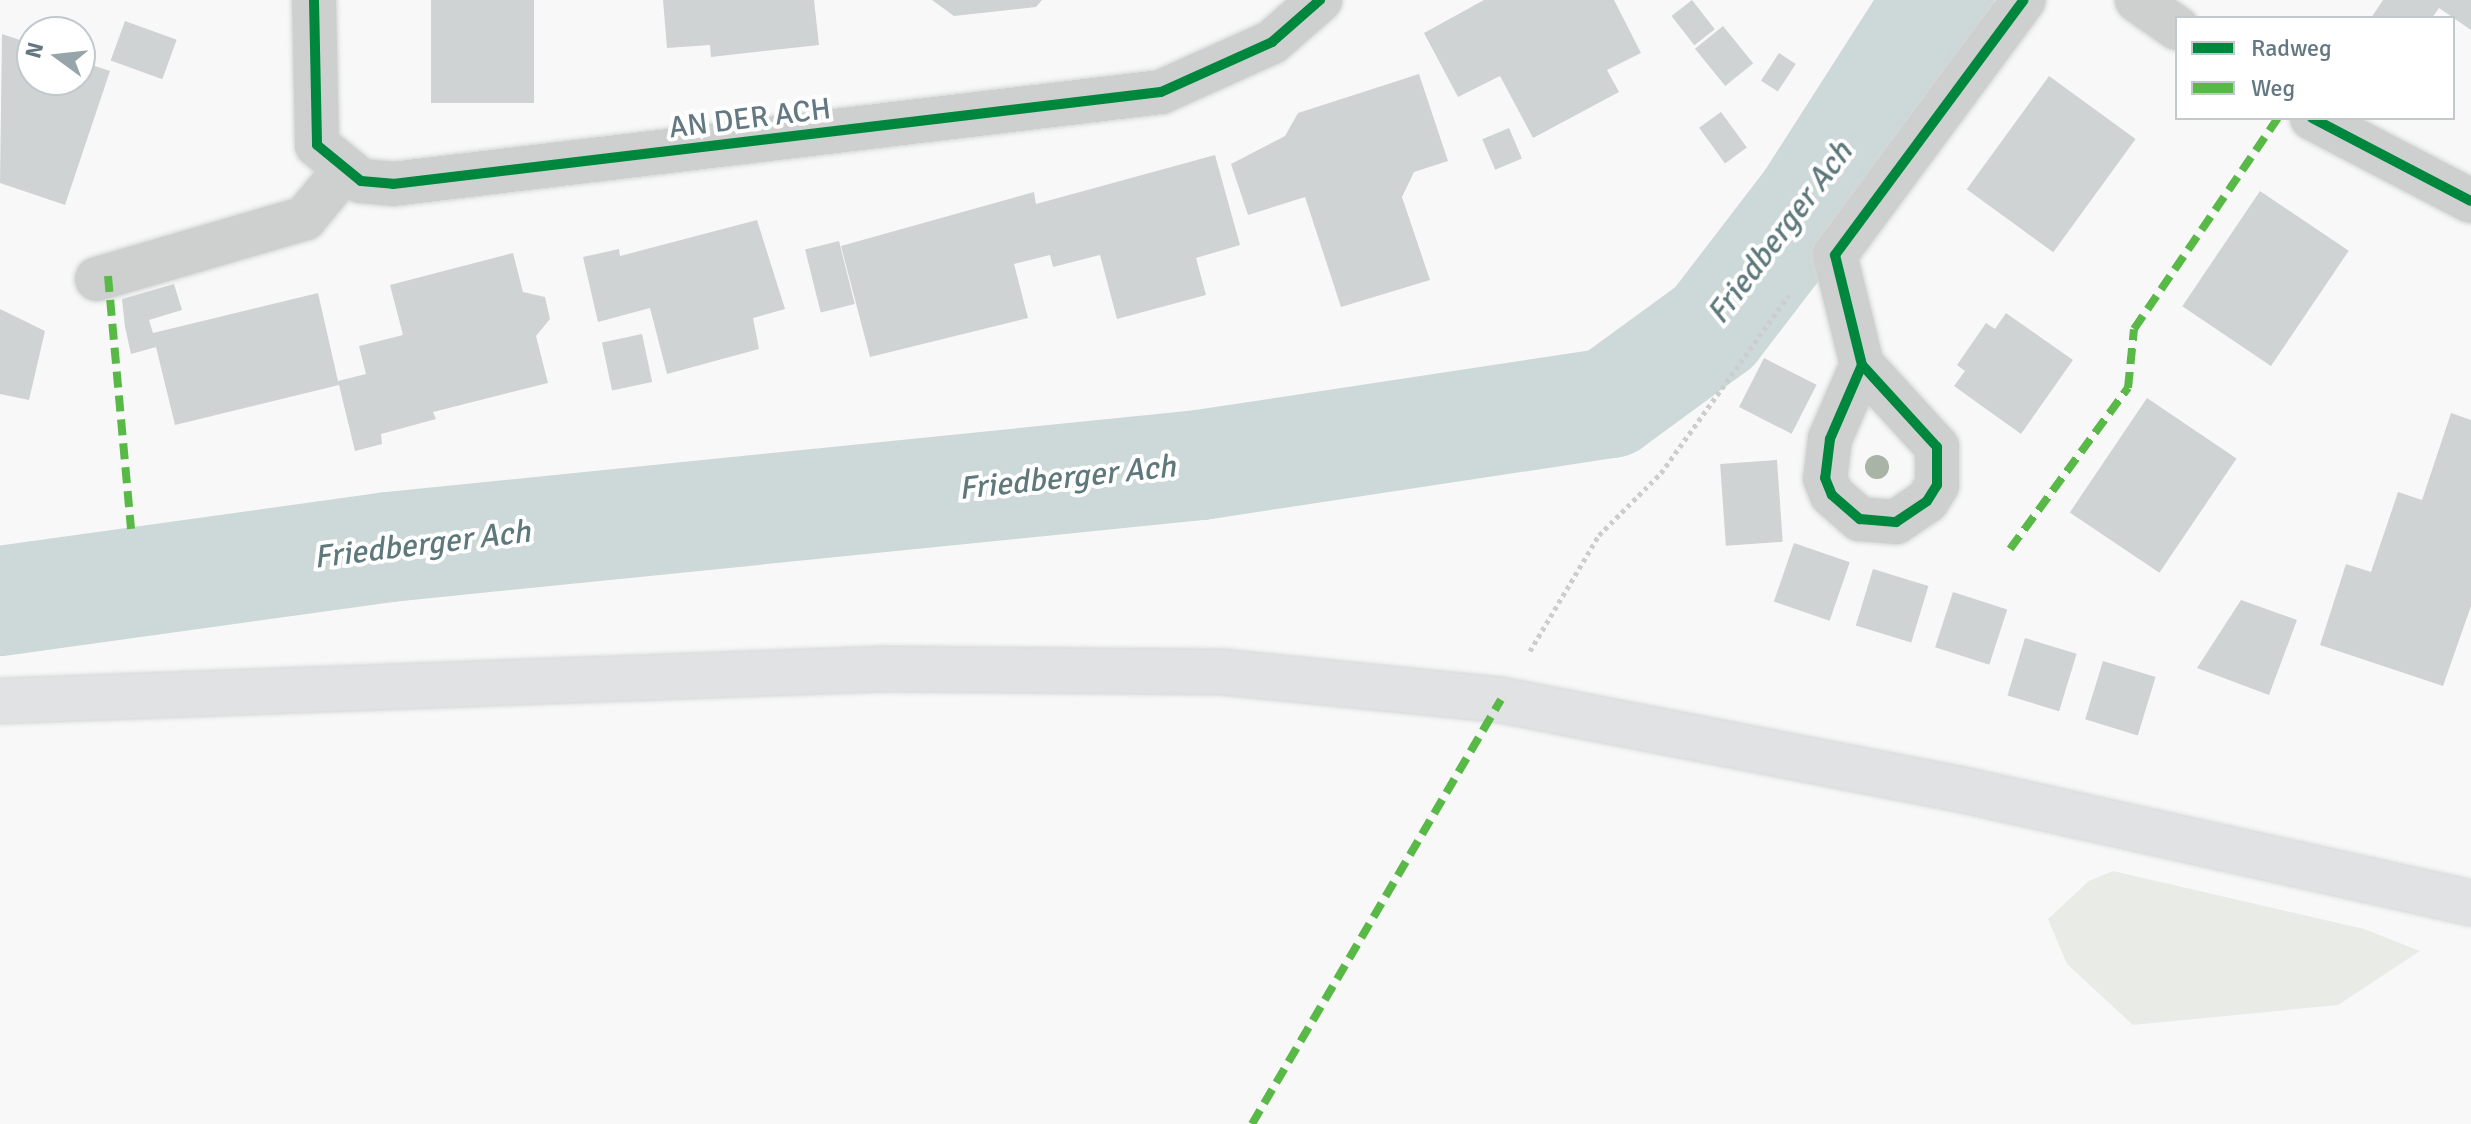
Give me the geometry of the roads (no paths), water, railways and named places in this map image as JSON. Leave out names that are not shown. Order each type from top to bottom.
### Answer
[{"type":"main road","points":[[0,701],[883,669],[1222,672],[1501,700],[1959,789],[2471,903]]},
{"type":"street","points":[[97,279],[305,218],[344,171],[317,145],[314,0]]},
{"type":"street","name":"AN DER ACH","points":[[344,171],[393,184],[1161,92],[1272,42],[1320,0]]},
{"type":"street","points":[[1862,365],[1835,255],[2024,0]]},
{"type":"street","points":[[2137,0],[2175,27]]},
{"type":"street","points":[[2316,120],[2471,201]]},
{"type":"waterway","name":"Friedberger Ach","points":[[0,601],[389,547],[1200,465],[1610,403],[1714,327],[1810,202],[1939,0]]}]
